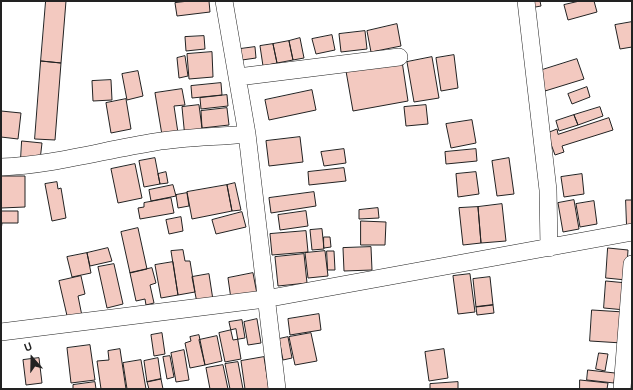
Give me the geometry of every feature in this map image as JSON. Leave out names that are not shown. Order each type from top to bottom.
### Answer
[{"type":"street","points":[[224,1],[247,134],[277,389]]},
{"type":"street","points":[[526,1],[548,190],[549,248]]},
{"type":"street","points":[[238,77],[399,57]]},
{"type":"street","points":[[1,167],[20,166],[77,158],[156,142],[247,134]]},
{"type":"street","points":[[1,332],[266,299],[632,232]]},
{"type":"street","points":[[622,389],[632,264]]},
{"type":"building","points":[[46,1],[66,1],[61,63],[41,61]]},
{"type":"building","points":[[209,1],[210,12],[177,16],[175,3]]},
{"type":"building","points":[[529,1],[540,1],[541,6],[530,8]]},
{"type":"building","points":[[580,1],[594,1],[597,12],[568,20],[564,5]]},
{"type":"building","points":[[632,22],[632,47],[620,49],[615,25]]},
{"type":"building","points":[[397,24],[401,46],[371,52],[367,31]]},
{"type":"building","points":[[365,31],[367,49],[341,52],[339,34]]},
{"type":"building","points":[[332,35],[335,50],[316,54],[312,39]]},
{"type":"building","points":[[204,36],[205,49],[186,51],[185,37]]},
{"type":"building","points":[[300,38],[304,58],[293,60],[289,41]]},
{"type":"building","points":[[289,41],[293,60],[277,63],[273,44]]},
{"type":"building","points":[[273,44],[277,63],[263,66],[260,46]]},
{"type":"building","points":[[255,47],[256,58],[242,60],[240,49]]},
{"type":"building","points":[[212,52],[213,77],[189,79],[187,54]]},
{"type":"building","points":[[454,55],[458,88],[441,91],[436,58]]},
{"type":"building","points":[[185,56],[188,76],[179,78],[177,58]]},
{"type":"building","points":[[432,57],[439,98],[414,102],[407,62]]},
{"type":"building","points":[[577,59],[584,79],[545,91],[539,71]]},
{"type":"building","points":[[41,61],[61,63],[55,140],[35,139]]},
{"type":"building","points":[[402,61],[408,101],[353,111],[346,71]]},
{"type":"building","points":[[138,71],[143,96],[127,100],[122,74]]},
{"type":"building","points":[[111,80],[112,100],[93,101],[92,81]]},
{"type":"building","points":[[221,83],[222,95],[192,98],[191,86]]},
{"type":"building","points":[[587,87],[590,97],[572,104],[568,94]]},
{"type":"building","points":[[182,89],[185,105],[174,106],[178,133],[162,135],[155,93]]},
{"type":"building","points":[[312,90],[316,110],[269,120],[265,100]]},
{"type":"building","points":[[227,95],[228,106],[201,109],[200,98]]},
{"type":"building","points":[[126,99],[131,129],[111,133],[106,103]]},
{"type":"building","points":[[199,105],[203,136],[185,138],[182,107]]},
{"type":"building","points":[[426,105],[428,124],[406,126],[404,107]]},
{"type":"building","points":[[600,107],[603,116],[578,125],[574,115]]},
{"type":"building","points":[[227,108],[229,125],[202,128],[201,111]]},
{"type":"building","points":[[1,111],[21,113],[18,139],[1,137]]},
{"type":"building","points":[[574,115],[578,125],[559,131],[556,121]]},
{"type":"building","points":[[609,118],[613,130],[562,146],[564,152],[555,155],[547,133],[557,129],[558,134]]},
{"type":"building","points":[[472,120],[476,143],[451,148],[446,124]]},
{"type":"building","points":[[300,137],[303,162],[269,166],[266,141]]},
{"type":"building","points":[[22,141],[42,143],[40,160],[21,158]]},
{"type":"building","points":[[344,149],[346,163],[324,166],[321,152]]},
{"type":"building","points":[[476,149],[477,161],[446,164],[445,152]]},
{"type":"building","points":[[155,158],[160,184],[144,187],[139,161]]},
{"type":"building","points":[[509,158],[514,194],[497,196],[492,161]]},
{"type":"building","points":[[135,164],[142,198],[118,203],[111,169]]},
{"type":"building","points":[[344,168],[346,181],[309,185],[308,172]]},
{"type":"building","points":[[166,172],[168,183],[160,184],[158,174]]},
{"type":"building","points":[[476,172],[479,194],[458,197],[456,174]]},
{"type":"building","points":[[582,174],[584,194],[564,197],[561,177]]},
{"type":"building","points":[[1,176],[25,176],[25,207],[1,208]]},
{"type":"building","points":[[57,182],[58,189],[61,188],[66,218],[52,221],[45,184]]},
{"type":"building","points":[[235,183],[241,210],[232,211],[227,185]]},
{"type":"building","points":[[173,185],[176,196],[151,201],[149,190]]},
{"type":"building","points":[[227,185],[232,211],[192,219],[187,192]]},
{"type":"building","points":[[314,192],[316,206],[271,213],[269,198]]},
{"type":"building","points":[[187,193],[189,206],[178,208],[176,195]]},
{"type":"building","points":[[171,198],[174,213],[140,219],[138,208],[144,207],[144,203]]},
{"type":"building","points":[[574,200],[579,229],[563,232],[558,203]]},
{"type":"building","points":[[626,200],[632,200],[632,227],[627,227]]},
{"type":"building","points":[[594,201],[597,224],[580,227],[576,204]]},
{"type":"building","points":[[502,204],[506,241],[481,243],[478,207]]},
{"type":"building","points":[[478,207],[481,243],[463,245],[459,208]]},
{"type":"building","points":[[378,208],[379,218],[359,219],[359,210]]},
{"type":"building","points":[[1,211],[18,211],[18,223],[2,223],[1,230]]},
{"type":"building","points":[[306,211],[308,226],[280,230],[278,215]]},
{"type":"building","points":[[242,212],[246,227],[216,234],[212,220]]},
{"type":"building","points":[[181,217],[183,231],[169,234],[166,220]]},
{"type":"building","points":[[361,221],[386,222],[385,245],[361,245]]},
{"type":"building","points":[[138,228],[147,269],[130,273],[121,232]]},
{"type":"building","points":[[322,229],[324,249],[312,250],[310,230]]},
{"type":"building","points":[[306,231],[308,252],[272,255],[270,234]]},
{"type":"building","points":[[324,237],[330,237],[331,247],[324,248]]},
{"type":"building","points":[[371,247],[372,270],[344,271],[343,248]]},
{"type":"building","points":[[108,248],[112,261],[90,266],[87,253]]},
{"type":"building","points":[[608,248],[628,250],[626,280],[606,278]]},
{"type":"building","points":[[183,250],[185,261],[190,261],[195,292],[178,295],[171,251]]},
{"type":"building","points":[[325,251],[328,276],[308,278],[305,253]]},
{"type":"building","points":[[327,251],[334,251],[335,270],[328,270]]},
{"type":"building","points":[[87,253],[91,273],[72,277],[67,257]]},
{"type":"building","points":[[304,254],[307,283],[278,286],[275,257]]},
{"type":"building","points":[[173,262],[178,295],[161,298],[155,265]]},
{"type":"building","points":[[114,264],[123,304],[107,308],[98,267]]},
{"type":"building","points":[[152,268],[156,283],[150,285],[154,303],[146,305],[145,299],[136,301],[130,273]]},
{"type":"building","points":[[253,273],[257,294],[231,299],[228,278]]},
{"type":"building","points":[[209,274],[213,300],[197,303],[192,277]]},
{"type":"building","points":[[470,274],[475,312],[458,314],[453,276]]},
{"type":"building","points":[[81,276],[85,294],[78,296],[82,316],[68,320],[59,281]]},
{"type":"building","points":[[490,277],[493,305],[476,307],[473,279]]},
{"type":"building","points":[[606,281],[627,283],[625,310],[604,308]]},
{"type":"building","points":[[493,305],[494,313],[477,315],[476,307]]},
{"type":"building","points":[[592,310],[624,312],[622,343],[590,341]]},
{"type":"building","points":[[319,314],[321,330],[290,335],[288,319]]},
{"type":"building","points":[[257,319],[261,343],[248,345],[244,322]]},
{"type":"building","points":[[242,320],[245,338],[233,340],[229,322]]},
{"type":"building","points":[[236,329],[241,359],[225,362],[219,333]]},
{"type":"building","points":[[162,333],[165,354],[154,356],[151,335]]},
{"type":"building","points":[[311,333],[317,361],[295,365],[289,337]]},
{"type":"building","points":[[199,335],[205,365],[190,368],[185,343],[191,341],[190,337]]},
{"type":"building","points":[[217,336],[222,361],[205,365],[199,340]]},
{"type":"building","points":[[288,337],[292,358],[283,360],[279,339]]},
{"type":"building","points":[[90,345],[95,380],[71,383],[67,348]]},
{"type":"building","points":[[120,349],[126,389],[101,389],[97,361],[109,360],[108,351]]},
{"type":"building","points":[[444,349],[448,378],[429,381],[425,352]]},
{"type":"building","points":[[184,350],[189,380],[176,382],[171,353]]},
{"type":"building","points":[[599,353],[608,354],[605,371],[596,369]]},
{"type":"building","points":[[170,356],[174,377],[167,379],[163,357]]},
{"type":"building","points":[[264,357],[269,389],[245,389],[241,361]]},
{"type":"building","points":[[39,358],[42,383],[26,385],[23,360]]},
{"type":"building","points":[[158,358],[161,379],[147,382],[144,361]]},
{"type":"building","points":[[141,360],[146,389],[127,389],[123,363]]},
{"type":"building","points":[[238,362],[243,389],[230,389],[225,364]]},
{"type":"building","points":[[223,365],[228,389],[210,389],[206,368]]},
{"type":"building","points":[[588,370],[615,373],[614,383],[587,380]]},
{"type":"building","points":[[161,379],[163,389],[149,389],[147,382]]},
{"type":"building","points":[[580,380],[608,383],[607,389],[580,389]]},
{"type":"building","points":[[95,382],[96,389],[73,389],[73,385]]},
{"type":"building","points":[[458,382],[458,389],[430,389],[430,384]]}]
